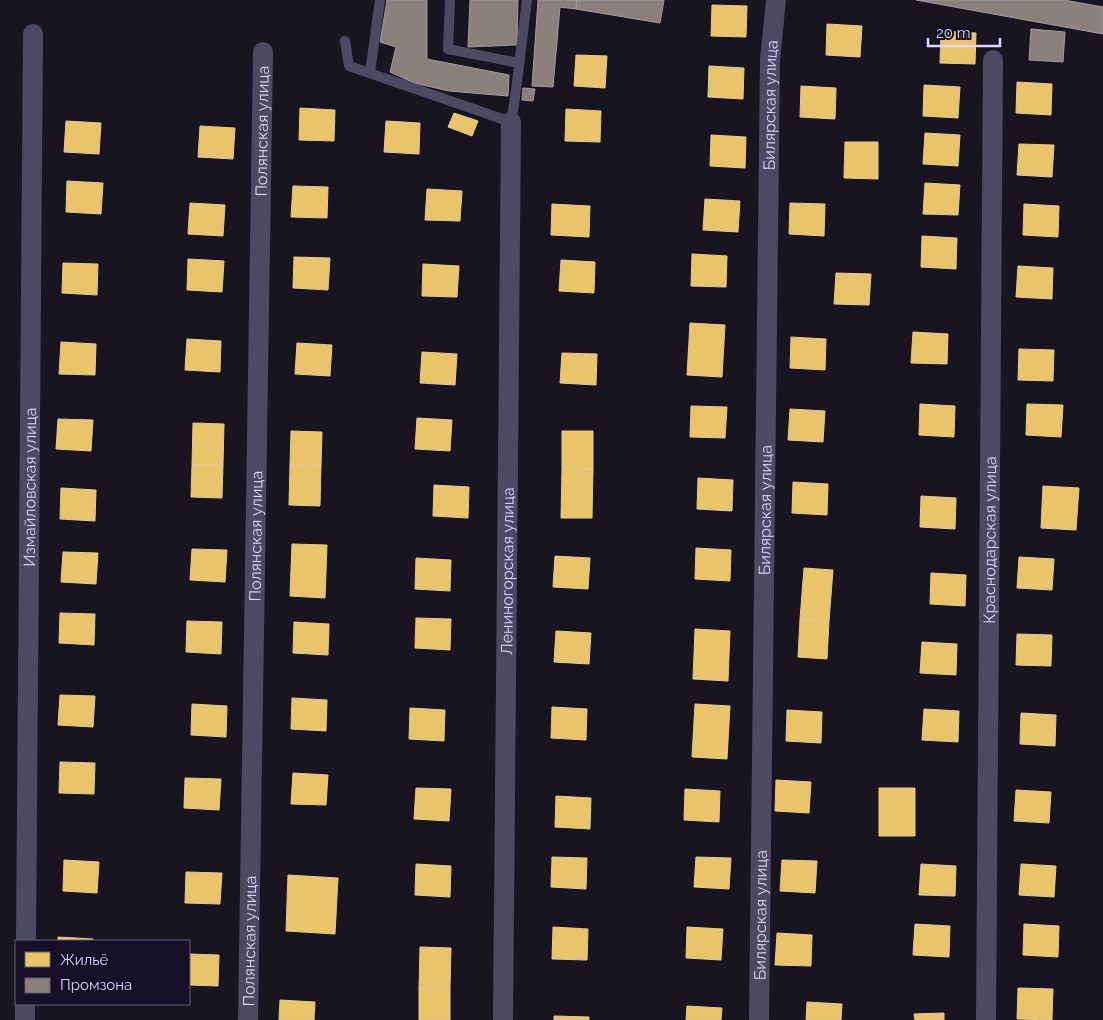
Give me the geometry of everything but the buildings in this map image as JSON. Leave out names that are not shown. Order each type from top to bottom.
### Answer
[{"type":"street","name":"Билярская улица","points":[[759,1020],[770,60],[776,0]]},
{"type":"street","name":"Измайловская улица","points":[[26,940],[33,34]]},
{"type":"street","name":"Полянская улица","points":[[248,1020],[263,52]]},
{"type":"street","name":"Краснодарская улица","points":[[986,1020],[993,60]]},
{"type":"street","name":"Лениногорская улица","points":[[503,1020],[511,122]]},
{"type":"street","points":[[25,1005],[25,1020]]},
{"type":"lane","points":[[370,73],[380,0]]},
{"type":"lane","points":[[450,0],[448,49],[520,63]]},
{"type":"lane","points":[[345,41],[349,66],[511,122],[527,0]]}]
